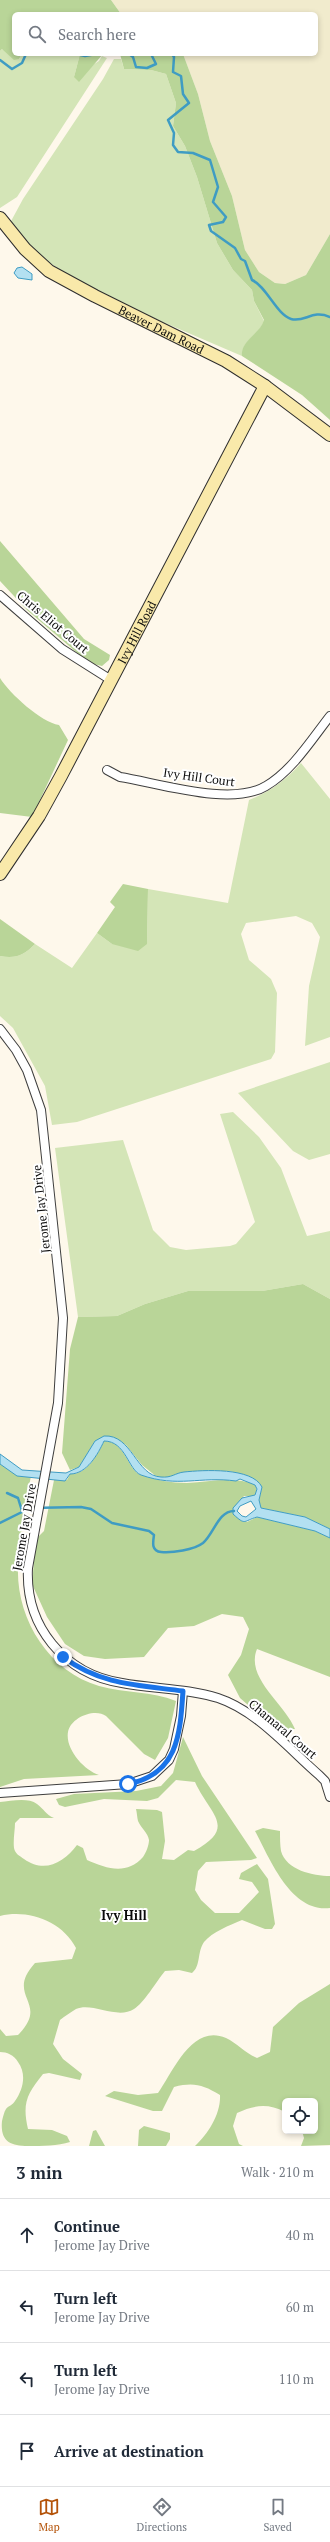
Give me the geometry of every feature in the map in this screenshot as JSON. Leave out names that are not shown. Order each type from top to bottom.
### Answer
[{"type":"street","name":"Beaver Dam Road","points":[[0,218],[35,260],[51,272],[226,361],[265,386],[330,435]]},
{"type":"street","name":"Ivy Hill Road","points":[[0,874],[39,816],[265,386]]},
{"type":"street","name":"Chris Eliot Court","points":[[0,594],[62,649],[111,680]]},
{"type":"street","name":"Ivy Hill Court","points":[[106,770],[120,777],[210,793],[227,795],[254,792],[266,786],[286,769],[330,716]]},
{"type":"street","name":"Jerome Jay Drive","points":[[0,1029],[16,1050],[27,1070],[37,1097],[45,1135],[63,1318],[59,1396],[34,1526],[27,1583],[34,1615],[51,1644],[77,1667],[106,1680],[183,1691]]},
{"type":"street","points":[[0,1793],[128,1784],[152,1776],[169,1760],[174,1749],[181,1716],[183,1691]]},
{"type":"street","name":"Chamaral Court","points":[[183,1691],[217,1698],[250,1715],[319,1775],[324,1781],[330,1797]]},
{"type":"shaded area","points":[[111,0],[330,0],[330,234],[306,275],[285,284],[275,283],[259,272],[245,250],[232,196],[210,141],[198,94],[184,56],[318,56],[318,12],[120,12]]},
{"type":"green space","points":[[0,0],[111,0],[120,12],[12,12],[12,56],[21,56],[19,59],[14,60],[2,49],[0,51]]},
{"type":"green space","points":[[2,49],[19,59],[21,56],[79,56],[74,77],[99,61],[102,56],[107,58],[17,197],[0,208],[0,51]]},
{"type":"green space","points":[[79,56],[101,56],[79,82],[74,77]]},
{"type":"green space","points":[[121,56],[184,56],[198,94],[210,141],[232,196],[245,250],[259,272],[275,283],[285,284],[306,275],[330,234],[330,420],[302,395],[242,356],[244,346],[259,329],[264,320],[254,301],[252,290],[233,270],[217,243],[197,177],[185,146],[173,126],[176,103],[166,74],[151,70],[124,69]]},
{"type":"green space","points":[[114,59],[121,59],[124,69],[151,70],[166,74],[176,103],[173,126],[185,146],[197,177],[217,243],[233,270],[252,290],[254,301],[264,321],[259,330],[244,346],[242,356],[158,320],[71,277],[38,255],[10,223],[23,199],[103,79]]},
{"type":"green space","points":[[0,541],[84,639],[110,655],[109,660],[102,666],[89,663],[27,610],[0,581]]},
{"type":"green space","points":[[0,678],[11,692],[26,706],[44,719],[59,725],[68,740],[32,817],[0,813]]},
{"type":"green space","points":[[301,763],[330,799],[330,1037],[305,1046],[309,986],[320,937],[312,923],[296,916],[246,923],[241,934],[249,960],[271,979],[277,993],[275,1052],[271,1059],[77,1122],[52,1125],[45,1086],[13,1028],[0,1016],[0,956],[11,957],[19,955],[27,951],[35,944],[72,968],[97,933],[112,944],[147,943],[148,889],[228,903],[249,800],[277,785],[290,775]]},
{"type":"green space","points":[[123,884],[148,889],[147,944],[138,951],[112,944],[97,933],[115,907],[110,902]]},
{"type":"green space","points":[[0,919],[35,944],[27,951],[19,955],[11,957],[0,956]]},
{"type":"green space","points":[[330,1062],[330,1154],[309,1160],[293,1151],[238,1093]]},
{"type":"green space","points":[[233,1112],[259,1137],[281,1168],[307,1236],[330,1231],[330,1299],[303,1284],[262,1291],[188,1291],[145,1304],[117,1316],[78,1317],[55,1148],[123,1140],[153,1230],[170,1247],[186,1250],[230,1246],[236,1244],[255,1222],[220,1114]]},
{"type":"green space","points":[[303,1284],[330,1299],[330,1529],[305,1517],[261,1508],[259,1500],[262,1487],[240,1474],[229,1471],[185,1472],[173,1477],[157,1477],[142,1465],[126,1445],[112,1437],[95,1441],[79,1467],[70,1470],[62,1453],[70,1349],[78,1317],[117,1316],[145,1304],[188,1291],[262,1291]]},
{"type":"green space","points":[[104,1441],[111,1442],[122,1450],[132,1468],[141,1475],[147,1477],[164,1481],[187,1483],[231,1480],[248,1482],[256,1485],[257,1493],[253,1496],[244,1496],[232,1511],[247,1522],[257,1517],[315,1531],[330,1538],[330,1677],[257,1649],[255,1660],[256,1670],[261,1680],[295,1729],[278,1731],[240,1698],[228,1675],[241,1655],[249,1629],[243,1617],[222,1614],[194,1626],[168,1628],[144,1657],[105,1659],[84,1656],[65,1644],[47,1617],[32,1584],[36,1539],[44,1531],[54,1480],[67,1480],[70,1474],[82,1471],[91,1463],[99,1452]]},
{"type":"green space","points":[[0,1464],[23,1477],[31,1476],[21,1533],[18,1567],[19,1586],[29,1623],[50,1655],[81,1679],[99,1686],[157,1695],[176,1701],[168,1738],[155,1760],[144,1754],[106,1716],[96,1713],[84,1715],[78,1718],[70,1727],[68,1732],[69,1745],[77,1758],[87,1769],[99,1775],[24,1779],[0,1787]]},
{"type":"green space","points":[[183,1737],[202,1776],[257,1858],[251,1860],[206,1862],[198,1871],[195,1890],[201,1900],[215,1913],[239,1913],[259,1892],[252,1882],[239,1879],[241,1873],[257,1864],[268,1879],[275,1924],[272,1929],[265,1929],[242,1920],[216,1932],[204,1942],[200,1950],[197,1967],[192,1973],[179,1970],[165,1971],[146,1997],[134,2009],[120,2013],[83,2007],[76,2009],[60,2020],[53,2044],[63,2059],[82,2074],[80,2080],[49,2073],[43,2074],[33,2087],[27,2099],[26,2120],[28,2129],[52,2130],[67,2136],[70,2142],[39,2146],[22,2146],[11,2143],[5,2138],[2,2128],[2,2121],[6,2109],[18,2097],[22,2087],[23,2077],[21,2067],[14,2057],[8,2053],[0,2052],[0,2029],[6,2036],[18,2035],[27,2024],[30,2015],[30,2007],[24,1984],[27,1975],[35,1963],[72,1959],[76,1948],[62,1931],[43,1919],[22,1914],[0,1916],[0,1802],[19,1800],[33,1802],[54,1818],[20,1818],[15,1823],[15,1850],[19,1856],[39,1866],[47,1866],[60,1861],[77,1845],[83,1848],[87,1860],[102,1866],[116,1869],[124,1868],[137,1863],[143,1857],[149,1840],[138,1821],[136,1809],[157,1810],[162,1812],[165,1841],[162,1859],[174,1860],[188,1850],[194,1851],[207,1842],[215,1835],[218,1827],[217,1820],[213,1812],[195,1782],[176,1780],[158,1798],[147,1801],[104,1799],[65,1807],[59,1805],[56,1799],[74,1794],[136,1791],[161,1786],[173,1773]]},
{"type":"green space","points":[[263,1828],[280,1831],[281,1851],[288,1863],[301,1871],[316,1875],[330,1876],[330,1908],[316,1907],[304,1902],[293,1893],[275,1869],[255,1831]]},
{"type":"green space","points":[[330,1984],[330,2145],[301,2146],[304,2138],[303,2134],[318,2134],[318,2098],[282,2098],[282,2110],[273,2107],[261,2106],[249,2108],[237,2113],[233,2126],[239,2144],[243,2146],[195,2146],[205,2136],[213,2123],[220,2102],[220,2095],[198,2085],[174,2087],[162,2111],[153,2111],[105,2096],[114,2091],[138,2095],[158,2093],[185,2052],[193,2043],[203,2037],[214,2035],[226,2038],[257,2058],[270,2052],[273,2027],[299,2003]]},
{"type":"green space","points":[[144,2126],[170,2133],[170,2139],[166,2146],[138,2146],[139,2130]]},
{"type":"green space","points":[[96,2130],[105,2146],[89,2146],[93,2131]]},
{"type":"water","points":[[22,267],[32,274],[32,280],[18,278],[14,273],[17,268]]},
{"type":"water","points":[[104,1436],[113,1437],[121,1441],[145,1470],[153,1475],[161,1477],[168,1477],[184,1472],[203,1471],[226,1471],[248,1476],[257,1481],[262,1487],[259,1500],[261,1508],[305,1517],[330,1529],[330,1538],[315,1531],[257,1517],[245,1522],[240,1520],[233,1514],[233,1508],[242,1498],[255,1495],[257,1489],[255,1485],[240,1479],[236,1481],[166,1481],[154,1479],[141,1475],[137,1472],[122,1450],[111,1442],[104,1441],[99,1452],[87,1467],[82,1471],[70,1474],[65,1481],[17,1476],[0,1464],[0,1454],[22,1470],[66,1473],[79,1467],[95,1441]],"holes":[[[251,1501],[256,1509],[246,1517],[242,1516],[237,1511],[240,1506]]]},
{"type":"waterway","points":[[0,60],[12,69],[22,63],[25,56]]},
{"type":"waterway","points":[[132,56],[136,67],[147,68],[156,64],[152,56]]},
{"type":"waterway","points":[[173,56],[173,72],[181,76],[183,94],[189,103],[168,120],[174,133],[173,145],[178,152],[193,153],[210,160],[218,187],[213,202],[226,217],[223,222],[209,225],[211,231],[235,248],[241,259],[245,261],[252,280],[262,288],[286,316],[296,320],[318,314],[330,317]]},
{"type":"waterway","points":[[7,1493],[18,1498],[22,1511]]},
{"type":"waterway","points":[[0,1523],[30,1508],[81,1507],[91,1509],[112,1523],[149,1531],[154,1535],[153,1546],[156,1550],[161,1552],[171,1552],[189,1549],[203,1543],[220,1519],[229,1512],[234,1511]]},
{"type":"district","name":"Ivy Hill","points":[[124,1915]]},
{"type":"route","points":[[63,1657],[77,1667],[106,1680],[183,1691],[177,1740],[169,1760],[152,1776],[141,1781],[128,1784]]}]
